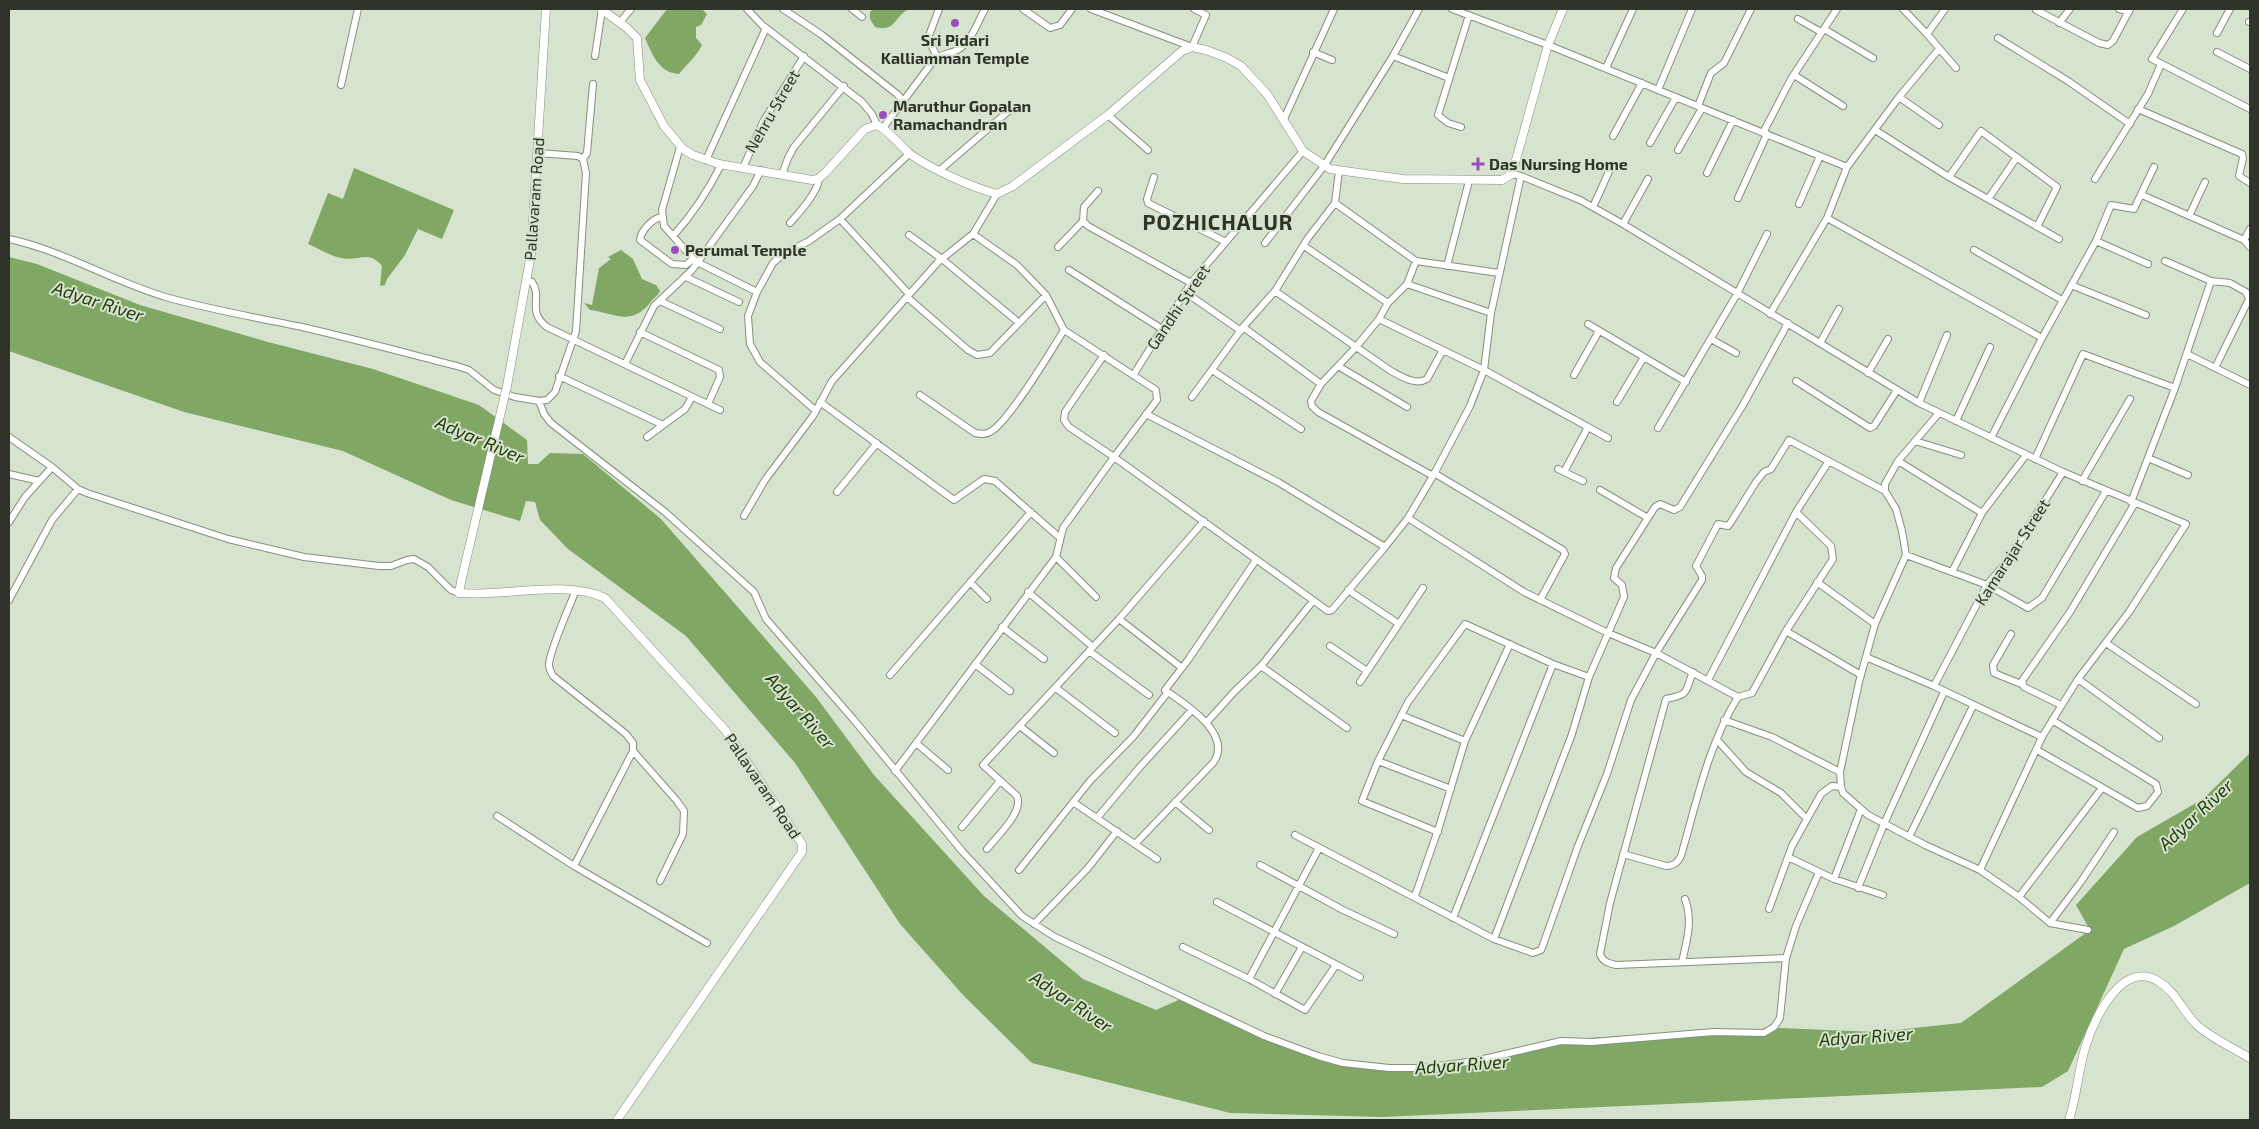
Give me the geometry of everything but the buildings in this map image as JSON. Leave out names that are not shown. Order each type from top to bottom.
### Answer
[{"type":"street","points":[[340,85],[358,9]]},
{"type":"street","name":"Pallavaram Road","points":[[546,9],[532,245],[528,281],[507,386],[459,593],[480,595],[576,590],[593,592],[605,598],[717,719],[736,744],[802,844],[802,852],[617,1120]]},
{"type":"street","points":[[595,56],[602,9],[637,38],[640,80],[664,126],[680,147],[706,160],[721,164],[812,180],[819,178],[865,129],[880,126],[903,101],[937,57],[964,46],[985,9]]},
{"type":"street","points":[[620,22],[631,9]]},
{"type":"street","points":[[748,9],[766,28],[844,86],[862,102],[880,126],[910,153],[940,170],[997,194]]},
{"type":"street","points":[[783,9],[822,35],[892,90],[903,101]]},
{"type":"street","points":[[852,9],[862,17]]},
{"type":"street","points":[[937,57],[928,38],[939,9]]},
{"type":"street","points":[[1022,9],[1050,28],[1060,25],[1072,9]]},
{"type":"street","points":[[1091,9],[1192,47],[1214,53],[1241,66],[1264,89],[1304,151],[1324,166],[1339,171],[1403,179],[1496,182],[1512,174],[1580,200],[1623,224],[1919,403],[2082,481],[2186,524],[2129,612],[2078,679],[2052,720],[2042,737],[1980,870]]},
{"type":"street","points":[[744,516],[765,480],[816,410],[832,381],[942,258],[973,234],[997,194],[1013,186],[1108,115],[1182,51],[1192,47],[1208,12],[1194,9]]},
{"type":"street","points":[[1284,119],[1334,9]]},
{"type":"street","points":[[1265,243],[1324,166],[1393,56],[1419,9]]},
{"type":"street","points":[[1452,9],[1548,44],[1846,167]]},
{"type":"street","points":[[1512,174],[1548,44],[1563,9]]},
{"type":"street","points":[[1606,68],[1633,9]]},
{"type":"street","points":[[1658,90],[1692,9]]},
{"type":"street","points":[[1678,150],[1700,107],[1711,73],[1724,63],[1751,9]]},
{"type":"street","points":[[1738,198],[1765,134],[1794,75],[1837,9]]},
{"type":"street","points":[[1902,9],[1927,34],[1956,68]]},
{"type":"street","points":[[1927,34],[1945,9]]},
{"type":"street","points":[[2059,23],[2070,9]]},
{"type":"street","points":[[2036,10],[2099,43],[2108,45],[2113,41],[2129,10],[2119,9]]},
{"type":"street","points":[[2183,9],[2152,59],[2250,109]]},
{"type":"street","points":[[2217,34],[2230,9]]},
{"type":"street","points":[[1462,127],[1448,123],[1438,115],[1469,15]]},
{"type":"street","points":[[1798,19],[1873,58]]},
{"type":"street","points":[[706,160],[766,28]]},
{"type":"street","points":[[1998,38],[2068,81],[2130,124]]},
{"type":"street","points":[[1770,314],[1827,218],[1846,167],[1899,97],[1939,49]]},
{"type":"street","points":[[1313,52],[1332,60]]},
{"type":"street","points":[[2217,52],[2250,69]]},
{"type":"street","name":"Nehru Street","points":[[742,168],[763,122],[804,56]]},
{"type":"street","points":[[1393,56],[1449,78]]},
{"type":"street","points":[[2095,179],[2148,94],[2162,64]]},
{"type":"street","points":[[1794,75],[1843,106]]},
{"type":"street","points":[[583,160],[588,153],[593,84]]},
{"type":"street","points":[[1613,136],[1642,84]]},
{"type":"street","points":[[782,175],[794,147],[844,86]]},
{"type":"street","points":[[1650,143],[1676,97]]},
{"type":"street","points":[[1899,97],[1939,125]]},
{"type":"street","points":[[940,170],[1011,109]]},
{"type":"street","points":[[2138,109],[2230,148],[2244,156],[2239,176],[2250,183]]},
{"type":"street","points":[[1108,115],[1148,150]]},
{"type":"street","points":[[1707,173],[1733,120]]},
{"type":"street","points":[[1875,130],[1949,177],[2059,239]]},
{"type":"street","points":[[1949,177],[1981,131],[2057,187],[2038,227]]},
{"type":"street","points":[[680,147],[662,216],[664,226],[695,261],[757,292]]},
{"type":"street","name":"Gandhi Street","points":[[1134,374],[1185,292],[1304,151]]},
{"type":"street","points":[[9,238],[36,245],[71,258],[119,281],[160,295],[221,312],[324,332],[457,366],[470,370],[499,393],[539,401],[547,400],[552,396],[574,340],[586,173],[583,160],[578,156],[538,153]]},
{"type":"street","points":[[816,410],[760,362],[750,344],[748,316],[757,292],[773,263],[782,254],[809,241],[840,219],[910,153]]},
{"type":"street","points":[[1799,204],[1820,156]]},
{"type":"street","points":[[1988,199],[2017,157]]},
{"type":"street","points":[[673,236],[686,222],[706,193],[721,164]]},
{"type":"street","points":[[1991,438],[2062,300],[2096,241],[2111,205],[2134,209],[2154,167]]},
{"type":"street","points":[[1593,207],[1611,168]]},
{"type":"street","points":[[624,364],[649,313],[686,277],[695,261],[753,186],[761,170]]},
{"type":"street","points":[[1192,397],[1242,329],[1275,291],[1335,203],[1339,171]]},
{"type":"street","points":[[1104,356],[1065,412],[1064,420],[1069,427],[1204,521],[1313,601],[1331,611],[1408,518],[1470,406],[1484,370],[1491,313],[1521,176]]},
{"type":"street","points":[[1154,177],[1147,198],[1148,203],[1226,242]]},
{"type":"street","points":[[790,223],[804,207],[818,185],[819,178]]},
{"type":"street","points":[[1623,224],[1648,179]]},
{"type":"street","points":[[1447,266],[1469,181]]},
{"type":"street","points":[[2189,216],[2205,182]]},
{"type":"street","points":[[1058,247],[1083,221],[1084,207],[1098,191]]},
{"type":"street","points":[[2142,195],[2244,240],[2250,247]]},
{"type":"street","points":[[1335,203],[1416,262],[1499,273]]},
{"type":"street","points":[[662,216],[654,220],[640,235],[640,240],[672,264],[686,265],[695,261]]},
{"type":"street","points":[[1827,218],[2042,338]]},
{"type":"street","points":[[840,219],[908,296],[968,350],[977,354],[990,353],[1018,322],[1046,296]]},
{"type":"street","points":[[1083,221],[1192,283]]},
{"type":"street","points":[[2244,240],[2250,229]]},
{"type":"street","points":[[895,771],[1056,557],[1059,537],[1063,528],[1157,400],[1158,394],[1156,390],[1134,374],[1064,330],[1046,296],[1017,265],[973,234]]},
{"type":"street","points":[[1658,428],[1737,294],[1767,234]]},
{"type":"street","points":[[908,235],[942,258],[1018,322]]},
{"type":"street","points":[[2096,241],[2148,264]]},
{"type":"street","points":[[1304,246],[1388,303]]},
{"type":"street","points":[[1974,250],[2062,300]]},
{"type":"street","points":[[2165,261],[2211,281],[2230,283],[2246,292],[2250,299],[2215,368]]},
{"type":"street","points":[[1416,262],[1407,284],[1388,303],[1379,319],[1356,347],[1321,384],[1311,401],[1312,406],[1318,412],[1434,474],[1564,550],[1560,564],[1540,600]]},
{"type":"street","points":[[1069,270],[1162,329]]},
{"type":"street","points":[[686,277],[739,302]]},
{"type":"street","points":[[528,281],[532,282],[535,286],[535,312],[538,320],[547,327],[720,410]]},
{"type":"street","points":[[2021,684],[2070,612],[2133,502],[2187,354],[2211,281]]},
{"type":"street","points":[[1407,284],[1491,313]]},
{"type":"street","points":[[2071,285],[2146,315]]},
{"type":"street","points":[[1275,291],[1356,347],[1410,380],[1423,382],[1431,375],[1443,350]]},
{"type":"street","points":[[1185,292],[1321,384]]},
{"type":"street","points":[[660,301],[720,329]]},
{"type":"street","points":[[1820,343],[1839,309]]},
{"type":"street","points":[[1379,319],[1484,370],[1608,438]]},
{"type":"street","points":[[1494,939],[1572,734],[1589,677],[1625,592],[1622,585],[1614,578],[1616,568],[1655,507],[1660,504],[1674,510],[1680,507],[1743,405],[1788,323]]},
{"type":"street","points":[[1588,324],[1686,382]]},
{"type":"street","points":[[920,395],[975,433],[985,434],[992,431],[1009,414],[1064,330]]},
{"type":"street","points":[[1574,375],[1599,331]]},
{"type":"street","points":[[640,332],[718,370],[720,377],[708,404]]},
{"type":"street","points":[[1919,403],[1947,335]]},
{"type":"street","points":[[1711,339],[1736,353]]},
{"type":"street","points":[[1868,373],[1888,339]]},
{"type":"street","points":[[1956,421],[1990,347]]},
{"type":"street","points":[[2034,459],[2083,354],[2175,388]]},
{"type":"street","points":[[2187,354],[2250,385]]},
{"type":"street","points":[[1617,402],[1644,357]]},
{"type":"street","points":[[1338,366],[1407,407]]},
{"type":"street","points":[[1212,370],[1301,429]]},
{"type":"street","points":[[560,376],[663,425]]},
{"type":"street","points":[[1796,381],[1870,428],[1874,426],[1897,390]]},
{"type":"street","points":[[647,437],[684,409],[692,396]]},
{"type":"street","points":[[2082,481],[2130,399]]},
{"type":"street","points":[[539,401],[544,414],[551,422],[660,508],[754,592],[766,620],[854,720],[1003,898],[1022,916],[1090,954],[1282,1043],[1344,1063],[1389,1068],[1445,1066],[1561,1041],[1592,1042],[1714,1032],[1764,1033],[1774,1027],[1780,1018],[1786,958],[1796,926],[1819,872]]},
{"type":"street","points":[[820,402],[954,500],[984,479],[995,481],[1059,537]]},
{"type":"street","points":[[1885,491],[1885,484],[1898,461],[1939,413]]},
{"type":"street","points":[[1146,414],[1278,482],[1385,547]]},
{"type":"street","points":[[1584,482],[1561,470],[1588,427]]},
{"type":"street","points":[[9,437],[52,466],[78,490],[228,539],[304,557],[379,566],[391,566],[414,559],[428,567],[450,590],[459,593]]},
{"type":"street","points":[[1295,835],[1415,896],[1494,939],[1533,953],[1540,950],[1607,774],[1631,700],[1656,653],[1702,580],[1702,576],[1696,566],[1716,526],[1719,524],[1728,526],[1732,522],[1756,482],[1764,472],[1771,469],[1787,441],[1793,441],[1885,491],[1896,509],[1906,554],[1875,624],[1861,675],[1840,772],[1841,787],[1849,800],[1884,824],[1980,870],[2019,897],[2050,923],[2088,930]]},
{"type":"street","points":[[1915,441],[1961,455]]},
{"type":"street","points":[[837,492],[877,443]]},
{"type":"street","points":[[1952,572],[1982,514],[2026,455]]},
{"type":"street","points":[[2148,458],[2188,475]]},
{"type":"street","points":[[1708,680],[1796,512],[1829,461]]},
{"type":"street","points":[[1898,461],[1982,514]]},
{"type":"street","points":[[9,522],[25,497],[52,466]]},
{"type":"street","name":"Kamarajar Street","points":[[1934,686],[1987,585],[2007,561],[2063,472]]},
{"type":"street","points":[[9,474],[39,481]]},
{"type":"street","points":[[9,600],[52,520],[78,490]]},
{"type":"street","points":[[1600,490],[1648,518]]},
{"type":"street","points":[[1906,554],[1987,585],[2028,608],[2042,598],[2106,491]]},
{"type":"street","points":[[890,675],[1030,512]]},
{"type":"street","points":[[1623,854],[1666,866],[1672,866],[1677,863],[1681,856],[1704,771],[1718,741],[1724,720],[1738,697],[1752,693],[1786,631],[1833,558],[1831,546],[1796,512]]},
{"type":"street","points":[[1408,518],[1540,600],[1656,653],[1738,697]]},
{"type":"street","points":[[987,849],[1019,807],[1017,796],[983,765],[1119,619],[1204,521]]},
{"type":"street","points":[[1056,557],[1096,598]]},
{"type":"street","points":[[1136,843],[1218,755],[1218,744],[1207,722],[1165,690],[1256,560]]},
{"type":"street","points":[[970,582],[987,599]]},
{"type":"street","points":[[1817,582],[1875,624]]},
{"type":"street","points":[[1360,682],[1423,588]]},
{"type":"street","points":[[574,866],[633,751],[633,743],[626,734],[553,676],[550,670],[548,663],[576,590]]},
{"type":"street","points":[[1348,590],[1399,624]]},
{"type":"street","points":[[1028,592],[1091,649],[1149,695]]},
{"type":"street","points":[[1207,722],[1261,666],[1313,601]]},
{"type":"street","points":[[1119,619],[1182,668]]},
{"type":"street","points":[[1438,832],[1362,800],[1378,761],[1408,702],[1465,624],[1553,664],[1589,677]]},
{"type":"street","points":[[1002,628],[1044,659]]},
{"type":"street","points":[[1786,631],[1861,675]]},
{"type":"street","points":[[2011,634],[1993,665],[1994,673],[2021,684],[2061,705]]},
{"type":"street","points":[[2106,643],[2196,704]]},
{"type":"street","points":[[1415,896],[1438,832],[1465,741],[1510,644]]},
{"type":"street","points":[[1330,646],[1367,671]]},
{"type":"street","points":[[1866,657],[1934,686],[2042,737]]},
{"type":"street","points":[[975,664],[1010,691]]},
{"type":"street","points":[[1453,918],[1553,664]]},
{"type":"street","points":[[1261,666],[1347,728]]},
{"type":"street","points":[[1693,672],[1684,694],[1680,697],[1666,699],[1623,854],[1601,944],[1602,959],[1616,965],[1786,958]]},
{"type":"street","points":[[2078,679],[2159,738]]},
{"type":"street","points":[[1056,688],[1115,733]]},
{"type":"street","points":[[1018,870],[1090,781],[1133,737],[1168,692]]},
{"type":"street","points":[[1858,888],[1884,824],[1944,692]]},
{"type":"street","points":[[1909,837],[1973,706]]},
{"type":"street","points":[[1097,818],[1191,710]]},
{"type":"street","points":[[1401,715],[1465,741]]},
{"type":"street","points":[[1724,720],[1772,737],[1840,772]]},
{"type":"street","points":[[2037,750],[2138,808],[2147,806],[2158,792],[2158,787],[2052,720]]},
{"type":"street","points":[[1021,726],[1054,753]]},
{"type":"street","points":[[1718,741],[1746,772],[1781,793],[1807,819]]},
{"type":"street","points":[[916,743],[948,770]]},
{"type":"street","points":[[633,751],[684,811],[683,834],[660,881]]},
{"type":"street","points":[[1378,761],[1451,789]]},
{"type":"street","points":[[962,826],[1000,781]]},
{"type":"street","points":[[1769,909],[1788,857],[1807,819],[1826,788],[1841,787]]},
{"type":"street","points":[[2019,897],[2102,788]]},
{"type":"street","points":[[1073,802],[1157,859]]},
{"type":"street","points":[[1175,802],[1209,830]]},
{"type":"street","points":[[1834,879],[1861,809]]},
{"type":"street","points":[[496,816],[574,866],[707,942]]},
{"type":"street","points":[[1034,924],[1088,868],[1117,831]]},
{"type":"street","points":[[2050,923],[2080,883],[2114,832]]},
{"type":"street","points":[[1249,979],[1319,848]]},
{"type":"street","points":[[1788,857],[1834,879],[1883,895]]},
{"type":"street","points":[[1260,865],[1343,910],[1394,934]]},
{"type":"street","points":[[1682,962],[1690,925],[1686,899]]},
{"type":"street","points":[[1218,902],[1360,977]]},
{"type":"street","points":[[1183,947],[1249,979],[1304,1010],[1336,965]]},
{"type":"street","points":[[1275,994],[1302,947]]},
{"type":"street","points":[[2069,1120],[2090,1032],[2103,1006],[2121,984],[2129,978],[2145,976],[2162,984],[2179,999],[2185,1011],[2199,1026],[2250,1058]]},
{"type":"water","points":[[667,9],[702,9],[707,14],[701,25],[696,27],[696,38],[702,45],[679,74],[666,70],[657,62],[645,38]]},
{"type":"water","points":[[873,9],[909,9],[891,26],[882,28],[875,27],[870,19],[870,12]]},
{"type":"water","points":[[354,168],[454,210],[442,239],[418,229],[405,255],[387,279],[385,285],[380,286],[382,266],[372,258],[341,258],[308,244],[328,193],[343,199]]},
{"type":"water","points":[[621,250],[633,259],[642,279],[656,285],[660,291],[659,293],[643,310],[629,317],[590,310],[584,303],[592,305],[599,268],[611,259],[608,257]]},
{"type":"water","name":"Adyar River","points":[[9,257],[37,264],[140,305],[268,342],[373,369],[479,405],[527,440],[528,464],[538,464],[550,453],[583,454],[661,519],[816,697],[874,775],[984,896],[1083,979],[1156,1010],[1185,997],[1249,1029],[1345,1064],[1434,1068],[1588,1038],[1780,1028],[1876,1032],[1961,1023],[2090,930],[2076,905],[2137,837],[2203,799],[2250,753],[2250,883],[2174,926],[2124,949],[2068,1071],[2042,1087],[1382,1117],[1230,1113],[1032,1063],[964,996],[900,924],[795,763],[686,636],[568,549],[540,520],[535,502],[526,501],[520,521],[451,500],[343,451],[184,412],[9,351]]},
{"type":"place","name":"Sri Pidari Kalliamman Temple","points":[[955,23]]},
{"type":"place","name":"Maruthur Gopalan Ramachandran","points":[[883,115]]},
{"type":"place","name":"Das Nursing Home","points":[[1478,164]]},
{"type":"place","name":"Perumal Temple","points":[[675,250]]},
{"type":"district","name":"POZHICHALUR","points":[[1218,223]]}]
